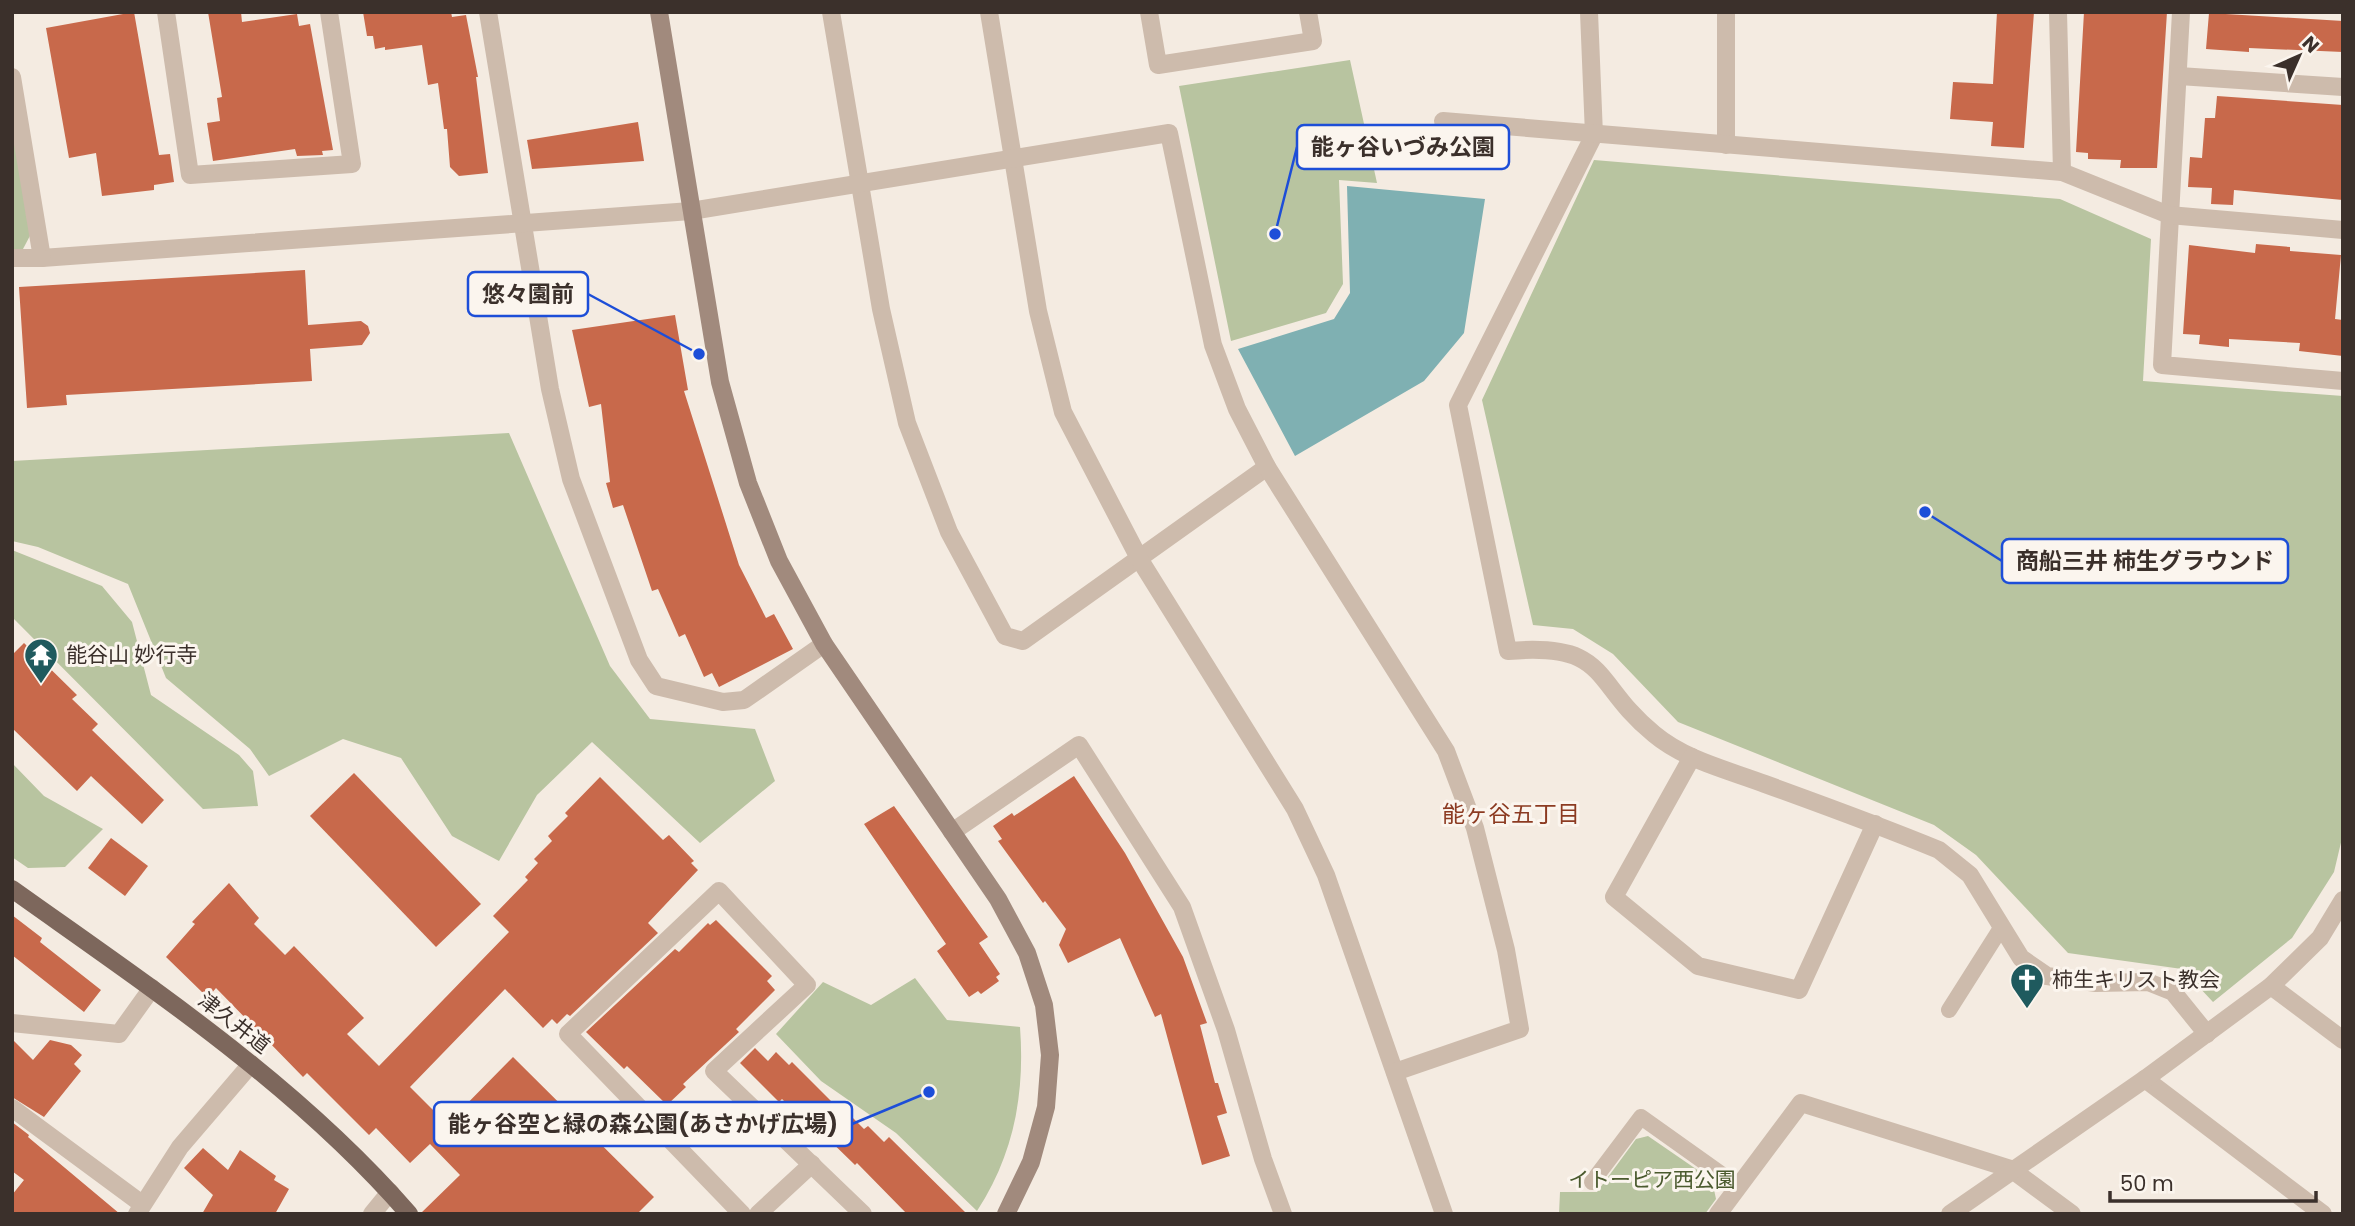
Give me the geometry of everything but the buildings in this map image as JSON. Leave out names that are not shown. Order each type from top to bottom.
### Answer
[{"type":"main road","name":"津久井道","points":[[12,888],[152,988],[251,1064],[317,1119],[409,1214]]},
{"type":"street","points":[[166,12],[190,176],[352,164],[329,12]]},
{"type":"street","points":[[488,12],[550,389],[571,479],[639,660],[656,686],[723,702],[744,700],[824,644]]},
{"type":"street","points":[[659,12],[720,382],[748,483],[779,561],[824,644],[1010,921],[1027,954],[1044,1005],[1049,1055],[1046,1107],[1031,1162],[1006,1214]]},
{"type":"street","points":[[831,12],[881,309],[907,424],[949,533],[1005,636],[1023,641],[1140,560],[1266,467]]},
{"type":"street","points":[[989,12],[1038,311],[1063,412],[1140,560],[1294,809],[1326,874],[1444,1214]]},
{"type":"street","points":[[1149,12],[1158,65],[1313,41],[1308,12]]},
{"type":"street","points":[[1590,12],[1594,135],[1458,405],[1508,651],[1544,648],[1579,656],[1607,679],[1654,735],[1692,757],[1939,850],[1970,875],[1994,910],[2001,928],[2021,958],[2047,976],[2096,983],[2148,982],[2174,992],[2207,1034]]},
{"type":"street","points":[[1726,12],[1726,145]]},
{"type":"street","points":[[2059,12],[2062,172]]},
{"type":"street","points":[[2181,12],[2162,365],[2343,381]]},
{"type":"street","points":[[2179,76],[2343,87]]},
{"type":"street","points":[[12,77],[42,258]]},
{"type":"street","points":[[1443,121],[2062,172],[2169,215],[2343,230]]},
{"type":"street","points":[[12,258],[691,211],[1013,161],[1169,133],[1213,345],[1237,408],[1266,467],[1446,751],[1475,828],[1506,950],[1520,1028],[1395,1072]]},
{"type":"street","points":[[952,832],[1079,746],[1182,907],[1226,1030],[1263,1159],[1283,1214]]},
{"type":"street","points":[[1692,757],[1614,897],[1698,966],[1799,990],[1875,824]]},
{"type":"street","points":[[742,1214],[568,1034],[719,891],[807,985],[714,1071],[863,1214]]},
{"type":"street","points":[[1951,1214],[2011,1169],[2145,1079],[2271,986],[2320,938],[2343,900]]},
{"type":"street","points":[[2271,986],[2343,1040]]},
{"type":"street","points":[[12,1023],[119,1034],[152,988]]},
{"type":"street","points":[[12,1108],[140,1209],[180,1147],[251,1064]]},
{"type":"street","points":[[2145,1079],[2323,1214]]},
{"type":"street","points":[[1718,1214],[1801,1103],[2011,1169],[2072,1214]]},
{"type":"street","points":[[758,1214],[812,1164]]},
{"type":"street","points":[[372,1214],[390,1192]]},
{"type":"lane","points":[[1949,1010],[2001,928]]},
{"type":"lane","points":[[1592,1182],[1641,1116],[1738,1186]]},
{"type":"green space","points":[[1350,60],[1377,183],[1339,180],[1343,284],[1326,313],[1231,341],[1179,86]]},
{"type":"green space","points":[[12,127],[33,230],[23,249],[12,250]]},
{"type":"green space","points":[[1594,160],[2060,199],[2151,239],[2143,381],[2343,396],[2343,834],[2334,872],[2292,938],[2213,1002],[2182,969],[2068,953],[1976,855],[1934,825],[1678,722],[1613,654],[1573,629],[1533,625],[1482,400]]},
{"type":"green space","points":[[509,433],[610,666],[650,719],[755,729],[775,781],[700,843],[592,742],[537,795],[499,861],[452,836],[401,758],[343,739],[269,776],[250,749],[166,678],[128,584],[38,547],[12,541],[12,461]]},
{"type":"green space","points":[[12,550],[102,586],[132,622],[151,695],[239,755],[253,771],[258,806],[203,809],[12,617]]},
{"type":"green space","points":[[12,763],[44,796],[103,829],[65,867],[28,868],[12,857]]},
{"type":"green space","points":[[915,978],[947,1020],[1020,1027],[1021,1076],[1014,1123],[1000,1168],[977,1211],[896,1133],[821,1081],[776,1034],[823,982],[871,1005]]},
{"type":"green space","name":"イトーピア西公園","points":[[1648,1136],[1712,1180],[1716,1199],[1705,1214],[1559,1214],[1560,1192],[1597,1192],[1636,1139]]},
{"type":"water","points":[[1347,186],[1485,199],[1464,333],[1424,381],[1295,456],[1238,349],[1334,319],[1350,293]]},
{"type":"place","name":"能ヶ谷いづみ公園","points":[[1275,234]]},
{"type":"place","name":"悠々園前","points":[[699,354]]},
{"type":"place","name":"商船三井 柿生グラウンド","points":[[1925,512]]},
{"type":"place","name":"能谷山 妙行寺","points":[[41,685]]},
{"type":"place","name":"柿生キリスト教会","points":[[2027,1010]]},
{"type":"place","name":"能ヶ谷空と緑の森公園(あさかげ広場)","points":[[929,1092]]},
{"type":"district","name":"能ヶ谷五丁目","points":[[1511,814]]}]
